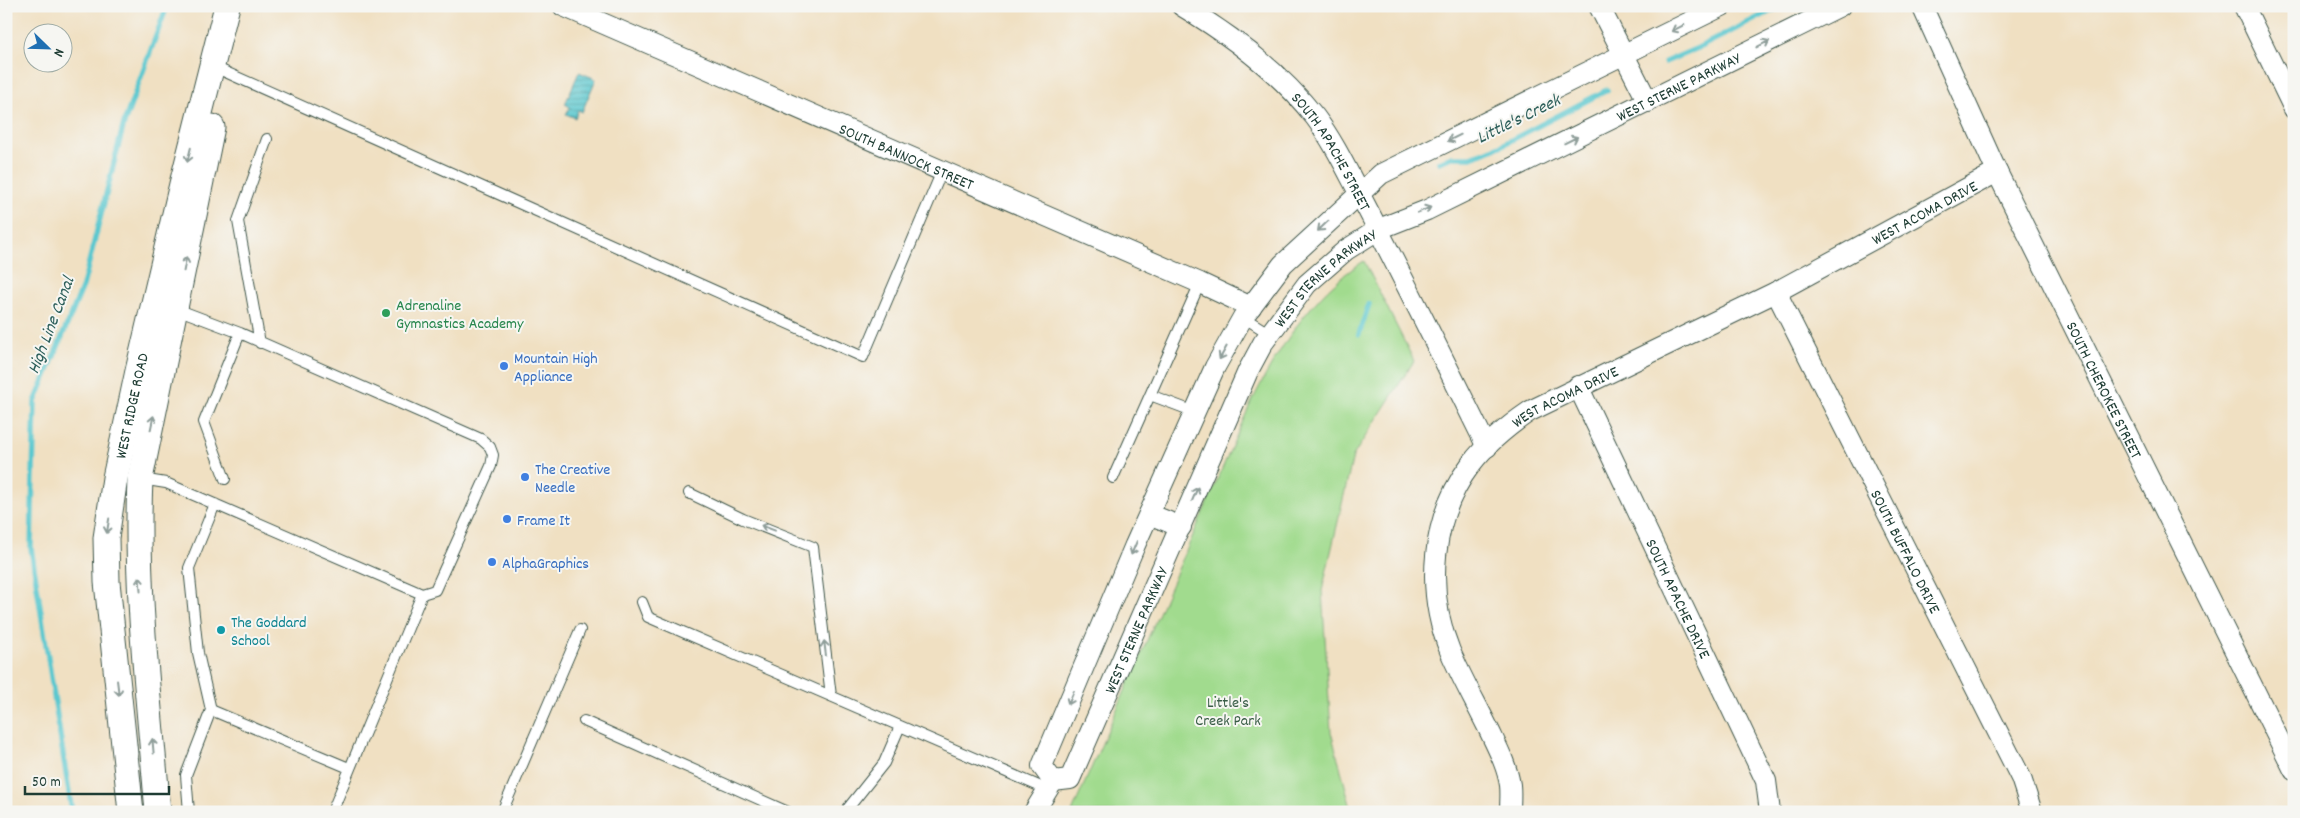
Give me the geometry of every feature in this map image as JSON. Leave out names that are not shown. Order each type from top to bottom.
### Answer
[{"type":"street","name":"WEST RIDGE ROAD","points":[[218,68],[227,6]]},
{"type":"street","name":"WEST RIDGE ROAD","points":[[131,812],[107,582],[106,538],[127,478],[218,68],[236,6]]},
{"type":"street","name":"SOUTH BANNOCK STREET","points":[[563,6],[1200,283],[1247,312]]},
{"type":"street","name":"SOUTH APACHE STREET","points":[[1182,6],[1216,26],[1250,52],[1281,79],[1314,116],[1338,151],[1379,229],[1487,447]]},
{"type":"street","points":[[1599,6],[1648,102]]},
{"type":"street","name":"WEST STERNE PARKWAY","points":[[1722,6],[1625,56],[1381,174],[1358,192],[1284,264],[1247,312],[1215,367],[1194,412],[1042,766],[1050,786],[1070,779],[1258,350],[1307,284],[1346,250],[1379,229],[1427,210],[1840,6]]},
{"type":"street","name":"SOUTH CHEROKEE STREET","points":[[1922,6],[1997,172],[2294,770]]},
{"type":"street","points":[[2244,6],[2294,109]]},
{"type":"street","name":"WEST ACOMA DRIVE","points":[[1510,812],[1510,785],[1503,760],[1450,650],[1442,626],[1435,586],[1435,567],[1442,522],[1455,488],[1472,464],[1505,429],[1530,411],[1578,386],[1776,292],[1997,172]]},
{"type":"street","name":"SOUTH BUFFALO DRIVE","points":[[1776,292],[2021,778],[2032,812]]},
{"type":"street","name":"SOUTH APACHE DRIVE","points":[[1578,386],[1766,781],[1770,812]]},
{"type":"street","name":"WEST RIDGE ROAD","points":[[127,478],[137,533],[158,812]]},
{"type":"street","points":[[1149,514],[1181,528]]},
{"type":"street","points":[[1034,812],[1050,786]]},
{"type":"lane","points":[[218,68],[863,357],[942,171]]},
{"type":"lane","points":[[260,343],[238,221],[267,139]]},
{"type":"lane","points":[[1113,478],[1200,283]]},
{"type":"lane","points":[[127,478],[166,483],[422,594],[435,590],[490,466],[493,455],[490,447],[481,439],[445,422],[240,333],[165,307]]},
{"type":"lane","points":[[1247,312],[1270,334]]},
{"type":"lane","points":[[225,479],[204,422],[240,333]]},
{"type":"lane","points":[[1150,395],[1194,412]]},
{"type":"lane","points":[[689,493],[743,519],[813,547],[831,696]]},
{"type":"lane","points":[[189,812],[186,775],[211,710],[198,653],[189,568],[215,504]]},
{"type":"lane","points":[[332,812],[422,594]]},
{"type":"lane","points":[[642,602],[648,617],[900,726],[1050,786]]},
{"type":"lane","points":[[502,812],[580,630]]},
{"type":"lane","points":[[211,710],[349,768]]},
{"type":"lane","points":[[584,721],[788,812]]},
{"type":"lane","points":[[845,812],[884,763],[900,726]]},
{"type":"green space","name":"Little's Creek Park","points":[[1364,261],[1414,361],[1353,456],[1322,591],[1331,732],[1352,812],[1072,812],[1249,407],[1271,365],[1297,325],[1312,307],[1345,274]]},
{"type":"water","points":[[579,72],[596,79],[582,112],[578,110],[575,118],[566,114],[570,107],[565,104]]},
{"type":"waterway","name":"High Line Canal","points":[[72,812],[31,548],[35,402],[83,286],[124,123],[167,6]]},
{"type":"waterway","name":"Little's Creek","points":[[1665,62],[1698,48],[1781,6]]},
{"type":"waterway","name":"Little's Creek","points":[[1439,162],[1452,157],[1471,157],[1500,146],[1607,90]]},
{"type":"waterway","name":"Little's Creek","points":[[1359,334],[1369,304]]},
{"type":"place","name":"Adrenaline Gymnastics Academy","points":[[386,313]]},
{"type":"place","name":"Mountain High Appliance","points":[[504,366]]},
{"type":"place","name":"The Creative Needle","points":[[525,477]]},
{"type":"place","name":"Frame It","points":[[507,519]]},
{"type":"place","name":"AlphaGraphics","points":[[492,562]]},
{"type":"place","name":"The Goddard School","points":[[221,630]]}]
